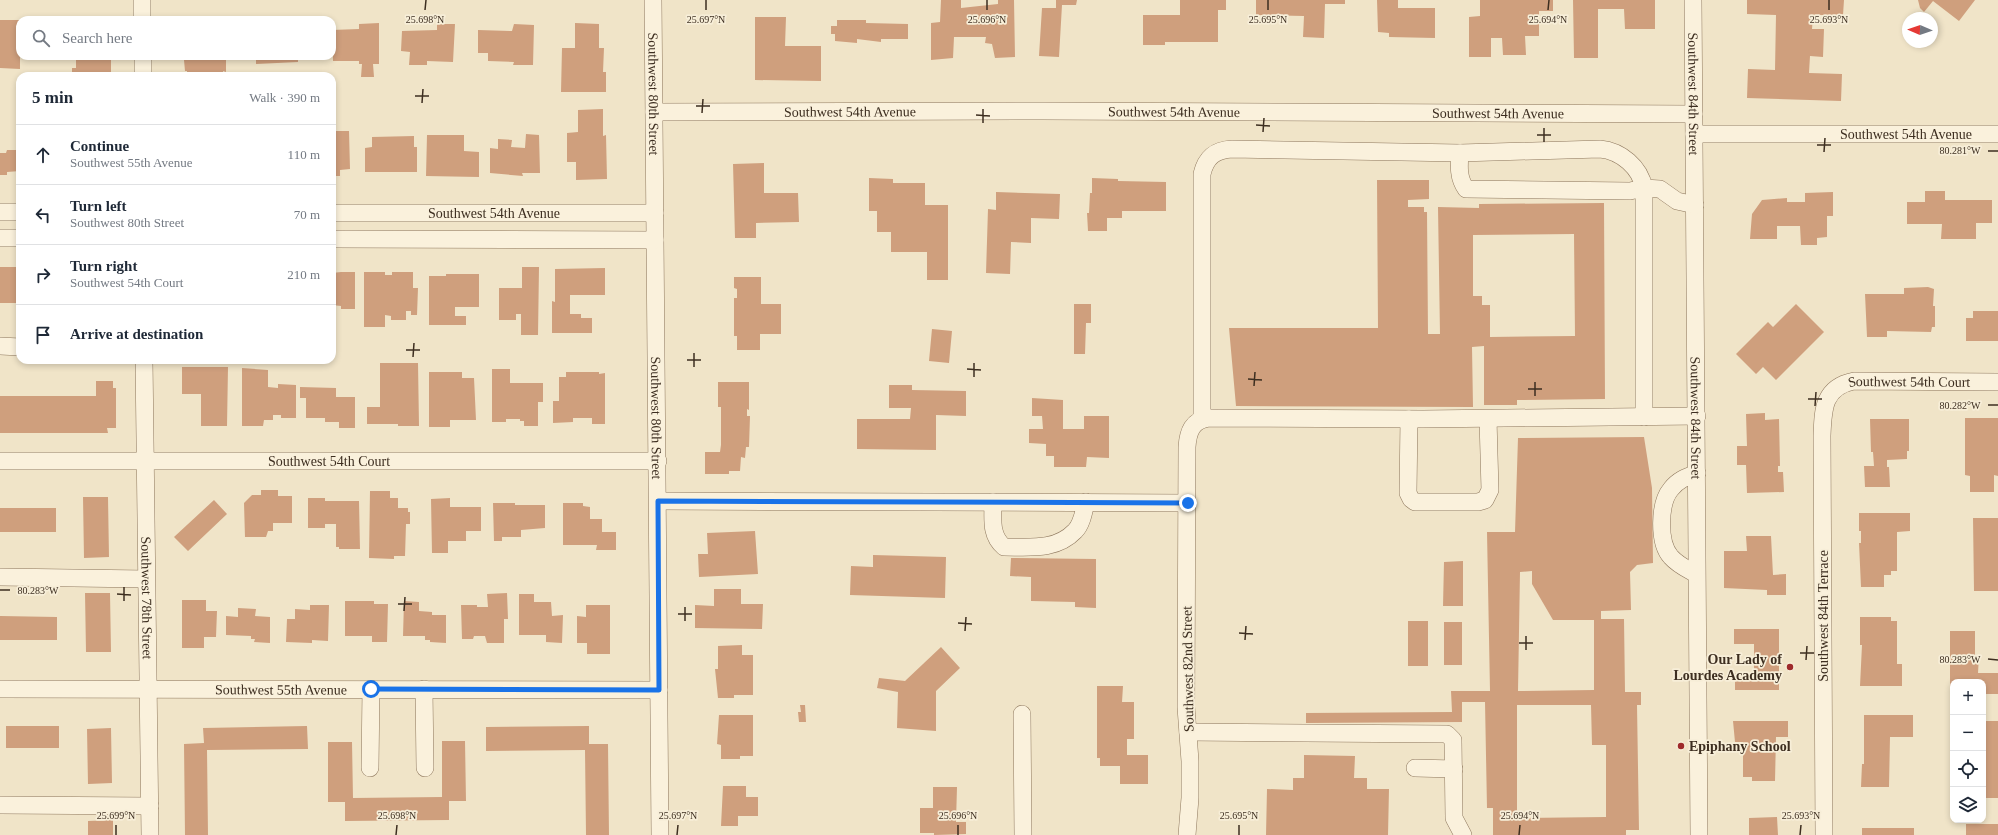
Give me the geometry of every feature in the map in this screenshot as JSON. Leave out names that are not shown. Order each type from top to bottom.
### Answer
[{"type":"street","points":[[142,0],[142,16]]},
{"type":"street","name":"Southwest 80th Street","points":[[653,0],[660,835]]},
{"type":"street","name":"Southwest 84th Street","points":[[1693,0],[1699,835]]},
{"type":"street","points":[[143,60],[143,72]]},
{"type":"street","name":"Southwest 54th Avenue","points":[[654,112],[1051,111],[1694,114]]},
{"type":"street","name":"Southwest 54th Avenue","points":[[1694,134],[1998,134]]},
{"type":"street","points":[[1644,417],[1644,188],[1643,181],[1635,168],[1617,154],[1606,150],[1460,153],[1232,149],[1216,152],[1209,157],[1202,174],[1202,419],[1488,419],[1644,417],[1697,416]]},
{"type":"street","points":[[1460,153],[1459,172],[1462,184],[1466,189],[1630,191],[1644,188],[1660,189],[1677,201],[1695,205]]},
{"type":"street","points":[[0,212],[16,212]]},
{"type":"street","name":"Southwest 54th Avenue","points":[[336,213],[655,213]]},
{"type":"street","points":[[0,238],[16,238]]},
{"type":"street","name":"Southwest 54th Avenue","points":[[336,239],[655,240]]},
{"type":"street","points":[[0,346],[16,347]]},
{"type":"street","name":"Southwest 78th Street","points":[[144,364],[150,835]]},
{"type":"street","name":"Southwest 54th Court","points":[[1828,398],[1838,386],[1854,382],[1998,382]]},
{"type":"street","name":"Southwest 84th Terrace","points":[[1824,835],[1822,436],[1823,416],[1828,398]]},
{"type":"street","name":"Southwest 82nd Street","points":[[1187,835],[1190,798],[1186,707],[1188,438],[1194,426],[1202,419]]},
{"type":"street","points":[[1409,419],[1408,493],[1415,502],[1478,502],[1485,500],[1490,490],[1488,419]]},
{"type":"street","name":"Southwest 54th Court","points":[[0,461],[658,461]]},
{"type":"street","points":[[1696,574],[1681,566],[1670,556],[1664,547],[1662,509],[1669,490],[1681,479],[1697,473]]},
{"type":"street","points":[[658,501],[1188,503]]},
{"type":"street","points":[[993,502],[994,532],[997,541],[1004,547],[1045,547],[1058,544],[1076,531],[1086,502]]},
{"type":"street","points":[[0,577],[146,579]]},
{"type":"street","name":"Southwest 55th Avenue","points":[[0,689],[659,690]]},
{"type":"street","points":[[370,768],[371,689]]},
{"type":"street","points":[[424,690],[425,768]]},
{"type":"street","points":[[1022,714],[1023,835]]},
{"type":"street","points":[[1188,732],[1448,734],[1453,740],[1454,818],[1463,835]]},
{"type":"street","points":[[1415,768],[1454,769]]},
{"type":"street","points":[[0,805],[150,806]]},
{"type":"building","points":[[941,0],[961,0],[961,8],[998,4],[998,0],[1014,0],[1015,57],[995,58],[992,44],[985,43],[986,37],[954,37],[953,58],[931,60],[931,23],[940,22]]},
{"type":"building","points":[[1056,0],[1077,0],[1076,5],[1062,5],[1059,57],[1039,56],[1042,8],[1056,8]]},
{"type":"building","points":[[1180,0],[1226,0],[1226,10],[1218,10],[1218,42],[1165,42],[1165,45],[1143,45],[1143,15],[1180,15]]},
{"type":"building","points":[[1256,0],[1345,0],[1345,4],[1325,4],[1324,38],[1303,37],[1304,16],[1256,15]]},
{"type":"building","points":[[1377,0],[1398,0],[1398,8],[1435,8],[1435,38],[1389,37],[1389,33],[1378,32]]},
{"type":"building","points":[[1480,0],[1553,0],[1553,11],[1539,11],[1539,36],[1525,36],[1526,55],[1503,55],[1502,38],[1491,38],[1491,57],[1469,57],[1469,17],[1480,16]]},
{"type":"building","points":[[1573,0],[1655,0],[1655,29],[1625,29],[1624,9],[1598,9],[1598,58],[1574,58]]},
{"type":"building","points":[[1747,0],[1844,0],[1843,15],[1813,15],[1812,29],[1824,29],[1823,57],[1810,56],[1809,73],[1842,74],[1841,101],[1747,98],[1748,69],[1775,70],[1776,15],[1747,14]]},
{"type":"building","points":[[1918,0],[1975,0],[1959,21],[1933,1],[1924,12],[1920,8]]},
{"type":"building","points":[[755,17],[786,17],[785,46],[821,46],[821,81],[755,80]]},
{"type":"building","points":[[0,20],[16,20],[16,60],[20,60],[20,69],[0,68]]},
{"type":"building","points":[[837,20],[866,20],[866,23],[908,24],[908,39],[881,39],[881,42],[857,39],[857,43],[835,41],[835,34],[831,34],[831,26],[837,26]]},
{"type":"building","points":[[379,23],[379,64],[373,64],[374,77],[361,77],[362,64],[359,64],[359,61],[333,61],[336,60],[336,30],[359,29],[359,24]]},
{"type":"building","points":[[575,23],[599,24],[599,48],[604,48],[603,72],[606,72],[606,92],[561,92],[562,48],[575,48]]},
{"type":"building","points":[[437,24],[455,24],[453,62],[427,61],[427,65],[409,65],[410,52],[401,51],[402,31],[437,30]]},
{"type":"building","points":[[514,24],[534,25],[533,65],[513,65],[514,62],[488,61],[488,53],[478,53],[478,30],[512,31]]},
{"type":"building","points":[[76,60],[111,60],[111,72],[72,72],[72,68],[76,68]]},
{"type":"building","points":[[184,60],[226,60],[226,72],[185,71]]},
{"type":"building","points":[[256,60],[298,60],[298,62],[256,64]]},
{"type":"building","points":[[603,109],[603,136],[606,135],[607,179],[576,180],[576,162],[567,162],[567,133],[578,132],[578,110]]},
{"type":"building","points":[[336,131],[349,131],[350,169],[340,170],[340,176],[336,176]]},
{"type":"building","points":[[526,134],[539,135],[540,173],[522,173],[523,176],[490,173],[490,148],[498,149],[498,139],[512,140],[511,147],[525,148]]},
{"type":"building","points":[[427,135],[464,135],[464,151],[479,152],[479,177],[426,176]]},
{"type":"building","points":[[414,136],[414,147],[417,147],[417,172],[365,172],[365,148],[372,147],[372,137]]},
{"type":"building","points":[[7,150],[16,150],[16,171],[7,172],[7,175],[0,175],[0,153],[6,153]]},
{"type":"building","points":[[764,163],[764,193],[798,193],[799,222],[756,223],[756,238],[735,238],[733,164]]},
{"type":"building","points":[[869,178],[893,179],[893,183],[925,183],[925,205],[948,205],[948,280],[927,280],[927,252],[891,252],[891,232],[877,232],[877,211],[869,211]]},
{"type":"building","points":[[1092,178],[1118,179],[1118,181],[1166,182],[1166,211],[1122,211],[1122,218],[1107,218],[1107,231],[1088,231],[1087,213],[1089,213],[1090,193],[1092,193]]},
{"type":"building","points":[[1377,180],[1429,180],[1429,199],[1408,200],[1408,207],[1424,207],[1424,212],[1427,212],[1428,334],[1440,334],[1438,207],[1479,208],[1479,204],[1604,203],[1605,399],[1517,400],[1517,405],[1484,405],[1484,346],[1472,347],[1473,407],[1236,406],[1229,328],[1378,328]],"holes":[[[1574,234],[1575,336],[1490,337],[1490,305],[1482,305],[1482,296],[1473,296],[1473,235]]]},
{"type":"building","points":[[1925,191],[1945,191],[1945,200],[1992,200],[1992,223],[1976,223],[1976,239],[1941,239],[1942,224],[1907,224],[1907,202],[1925,202]]},
{"type":"building","points":[[996,192],[1060,194],[1059,219],[1031,218],[1031,243],[1011,242],[1010,274],[986,273],[988,209],[996,210]]},
{"type":"building","points":[[1833,192],[1833,216],[1827,216],[1827,237],[1817,238],[1817,245],[1801,245],[1800,226],[1777,226],[1777,239],[1750,239],[1752,214],[1762,200],[1787,198],[1787,202],[1805,202],[1805,193]]},
{"type":"building","points":[[0,267],[16,267],[16,303],[0,303]]},
{"type":"building","points":[[522,267],[539,267],[538,335],[521,335],[521,314],[516,314],[516,320],[499,320],[499,288],[522,288]]},
{"type":"building","points":[[605,268],[605,295],[570,295],[570,314],[581,314],[581,318],[592,318],[592,333],[552,333],[552,301],[555,302],[555,269]]},
{"type":"building","points":[[355,272],[355,309],[341,309],[341,306],[336,305],[336,273]]},
{"type":"building","points":[[364,272],[385,272],[385,275],[392,275],[392,272],[413,272],[413,288],[418,288],[417,315],[411,315],[411,311],[406,311],[406,320],[391,320],[391,316],[385,315],[385,327],[364,327]]},
{"type":"building","points":[[446,274],[479,274],[479,307],[455,307],[455,316],[466,316],[466,325],[429,325],[429,276],[446,276]]},
{"type":"building","points":[[734,277],[761,277],[761,304],[781,304],[781,334],[760,334],[760,350],[737,350],[737,336],[734,336],[734,298],[737,298],[737,289],[734,288]]},
{"type":"building","points":[[1928,287],[1934,289],[1933,306],[1935,306],[1935,327],[1932,327],[1931,332],[1887,331],[1887,337],[1867,337],[1865,294],[1904,294],[1904,288]]},
{"type":"building","points":[[1074,304],[1091,304],[1091,323],[1086,323],[1085,354],[1074,354]]},
{"type":"building","points":[[1796,304],[1824,332],[1776,380],[1763,367],[1756,374],[1736,354],[1768,322],[1773,327]]},
{"type":"building","points":[[1973,311],[1998,311],[1998,341],[1966,341],[1966,318],[1973,318]]},
{"type":"building","points":[[932,329],[952,331],[949,363],[929,361]]},
{"type":"building","points":[[380,363],[418,363],[419,426],[367,424],[367,407],[380,407]]},
{"type":"building","points":[[182,367],[228,367],[227,426],[201,426],[201,394],[182,394]]},
{"type":"building","points":[[242,368],[268,370],[268,387],[278,388],[278,384],[296,385],[296,418],[281,418],[281,415],[273,415],[273,420],[264,420],[263,426],[242,426]]},
{"type":"building","points":[[492,369],[510,369],[510,383],[543,383],[543,402],[538,402],[538,426],[524,426],[524,421],[520,421],[520,419],[506,419],[506,422],[492,422]]},
{"type":"building","points":[[429,372],[462,372],[462,378],[474,378],[476,420],[450,420],[450,427],[429,427]]},
{"type":"building","points":[[566,372],[605,373],[605,424],[592,424],[592,418],[573,418],[573,422],[553,423],[553,401],[559,401],[559,377],[566,377]]},
{"type":"building","points":[[96,381],[113,381],[113,388],[116,388],[116,428],[107,428],[108,433],[0,433],[0,396],[96,396]]},
{"type":"building","points":[[718,382],[749,382],[749,410],[747,409],[747,416],[750,416],[749,447],[746,447],[745,458],[741,457],[740,471],[729,471],[729,474],[705,474],[705,452],[720,452],[721,445],[721,407],[718,407]]},
{"type":"building","points":[[889,385],[912,385],[912,390],[966,391],[966,416],[936,415],[936,450],[857,449],[857,419],[910,419],[911,408],[889,408]]},
{"type":"building","points":[[300,387],[336,388],[336,397],[355,397],[355,428],[339,428],[339,422],[325,422],[325,418],[306,418],[306,398],[300,398]]},
{"type":"building","points":[[1032,398],[1063,400],[1063,429],[1084,429],[1084,416],[1109,416],[1109,458],[1087,457],[1086,467],[1054,467],[1054,456],[1046,456],[1046,444],[1029,443],[1029,429],[1043,429],[1042,416],[1032,416]]},
{"type":"building","points":[[1765,413],[1765,420],[1779,419],[1780,466],[1778,466],[1778,472],[1783,472],[1784,492],[1747,493],[1746,465],[1737,465],[1737,446],[1747,446],[1746,414]]},
{"type":"building","points":[[1965,418],[1998,418],[1998,476],[1994,475],[1994,492],[1970,492],[1970,476],[1965,475]]},
{"type":"building","points":[[1870,419],[1909,419],[1909,451],[1907,451],[1907,459],[1887,460],[1887,467],[1889,467],[1890,487],[1865,487],[1864,466],[1874,466],[1873,452],[1871,452]]},
{"type":"building","points":[[1644,437],[1652,488],[1653,563],[1637,565],[1630,572],[1631,610],[1601,611],[1601,619],[1624,619],[1625,692],[1641,692],[1641,705],[1637,705],[1639,830],[1626,830],[1626,835],[1493,835],[1493,808],[1487,808],[1485,702],[1462,702],[1462,722],[1306,723],[1306,713],[1452,712],[1451,691],[1490,691],[1487,532],[1515,532],[1518,438]],"holes":[[[1532,571],[1532,584],[1553,620],[1594,620],[1594,690],[1518,691],[1520,572]],[[1517,705],[1591,705],[1592,745],[1606,745],[1606,817],[1517,818]]]},
{"type":"building","points":[[261,490],[278,490],[278,496],[292,496],[292,523],[273,523],[273,531],[268,531],[266,537],[245,537],[244,503],[252,495],[261,495]]},
{"type":"building","points":[[370,491],[390,491],[390,498],[398,498],[398,508],[408,508],[408,512],[410,512],[410,524],[406,524],[405,556],[394,556],[394,559],[369,558]]},
{"type":"building","points":[[83,497],[108,497],[109,557],[84,558]]},
{"type":"building","points":[[308,498],[325,498],[325,501],[359,501],[360,549],[339,549],[339,547],[336,547],[336,524],[325,524],[325,528],[308,528]]},
{"type":"building","points":[[450,498],[450,507],[481,507],[481,531],[466,531],[466,541],[448,541],[448,553],[432,553],[431,499]]},
{"type":"building","points":[[214,500],[227,514],[188,551],[174,537]]},
{"type":"building","points":[[493,503],[545,505],[545,528],[521,530],[521,537],[502,537],[502,541],[494,541]]},
{"type":"building","points":[[563,503],[583,503],[583,506],[590,507],[590,519],[602,519],[602,532],[616,532],[616,550],[596,550],[597,545],[563,545]]},
{"type":"building","points":[[0,508],[56,508],[56,532],[0,532]]},
{"type":"building","points":[[1859,513],[1910,513],[1910,531],[1897,532],[1897,571],[1891,571],[1891,575],[1884,575],[1884,587],[1861,587],[1859,543],[1861,543],[1861,531],[1859,531]]},
{"type":"building","points":[[1973,518],[1998,518],[1998,591],[1974,591]]},
{"type":"building","points":[[755,531],[758,574],[699,577],[698,554],[708,554],[707,533]]},
{"type":"building","points":[[1746,536],[1771,536],[1773,575],[1786,574],[1786,595],[1767,595],[1767,590],[1724,588],[1724,551],[1747,551]]},
{"type":"building","points":[[873,555],[946,557],[945,598],[850,595],[851,566],[873,567]]},
{"type":"building","points":[[1011,558],[1096,559],[1096,608],[1075,607],[1075,602],[1031,601],[1031,577],[1010,576]]},
{"type":"building","points":[[1463,561],[1463,606],[1443,606],[1444,562]]},
{"type":"building","points":[[714,589],[741,589],[741,604],[763,604],[762,629],[695,628],[695,605],[714,606]]},
{"type":"building","points":[[85,593],[110,593],[111,652],[86,652]]},
{"type":"building","points":[[507,593],[508,619],[504,619],[504,643],[487,643],[485,636],[474,636],[473,639],[462,639],[461,605],[488,607],[487,594]]},
{"type":"building","points":[[519,594],[534,594],[534,602],[551,602],[552,616],[563,615],[562,643],[546,642],[546,635],[519,635]]},
{"type":"building","points":[[182,600],[206,600],[206,611],[217,611],[216,637],[204,637],[204,648],[182,648]]},
{"type":"building","points":[[345,601],[374,601],[374,604],[388,604],[387,642],[372,642],[372,636],[345,636]]},
{"type":"building","points":[[404,601],[419,602],[419,611],[432,612],[432,615],[446,615],[446,643],[430,642],[430,640],[425,640],[425,636],[403,636]]},
{"type":"building","points":[[310,605],[329,605],[328,641],[312,640],[312,643],[286,642],[287,619],[295,619],[295,609],[310,610]]},
{"type":"building","points":[[586,605],[610,605],[610,654],[587,654],[587,643],[577,643],[577,616],[586,617]]},
{"type":"building","points":[[238,608],[256,609],[255,616],[270,617],[270,643],[254,642],[255,639],[251,639],[251,636],[226,635],[226,616],[238,617]]},
{"type":"building","points":[[0,616],[57,617],[57,640],[0,640]]},
{"type":"building","points":[[1860,617],[1891,617],[1891,621],[1897,621],[1897,664],[1902,664],[1902,686],[1860,686],[1862,645],[1860,645]]},
{"type":"building","points":[[1408,621],[1428,621],[1428,666],[1408,666]]},
{"type":"building","points":[[1444,622],[1462,622],[1462,665],[1444,665]]},
{"type":"building","points":[[1734,629],[1779,629],[1779,690],[1735,690],[1735,673],[1754,673],[1754,644],[1734,644]]},
{"type":"building","points":[[1950,631],[1975,631],[1975,656],[1979,656],[1978,673],[1998,673],[1998,694],[1986,694],[1986,679],[1950,679]]},
{"type":"building","points":[[742,645],[742,655],[753,655],[753,695],[734,695],[734,698],[718,698],[715,669],[718,669],[718,646]]},
{"type":"building","points":[[941,647],[960,668],[936,691],[936,731],[897,728],[898,692],[877,688],[879,678],[905,681]]},
{"type":"building","points":[[1097,686],[1123,686],[1122,702],[1134,702],[1134,739],[1127,739],[1127,755],[1148,755],[1148,784],[1120,784],[1120,766],[1100,766],[1100,758],[1097,758]]},
{"type":"building","points":[[800,705],[805,705],[806,722],[799,722],[798,712],[801,712]]},
{"type":"building","points":[[719,715],[753,715],[753,756],[740,756],[740,759],[721,759],[721,745],[717,744]]},
{"type":"building","points":[[1864,715],[1913,715],[1913,737],[1890,737],[1889,787],[1861,787],[1862,764],[1864,764]]},
{"type":"building","points":[[1733,721],[1788,721],[1788,737],[1776,737],[1775,781],[1752,781],[1752,777],[1743,777],[1743,742],[1735,742]]},
{"type":"building","points":[[1986,721],[1998,721],[1998,798],[1986,798]]},
{"type":"building","points":[[6,726],[59,726],[59,748],[6,748]]},
{"type":"building","points":[[307,726],[308,749],[207,750],[208,835],[185,835],[184,744],[204,743],[203,728]]},
{"type":"building","points":[[589,726],[589,744],[608,744],[609,835],[586,835],[585,750],[486,751],[486,727]]},
{"type":"building","points":[[111,728],[112,783],[88,784],[87,729]]},
{"type":"building","points":[[442,741],[465,741],[466,801],[449,801],[449,820],[345,821],[345,802],[328,802],[328,742],[352,742],[353,798],[442,797]]},
{"type":"building","points":[[1304,755],[1355,756],[1354,778],[1367,778],[1367,789],[1389,789],[1388,835],[1266,835],[1267,789],[1293,790],[1293,778],[1304,778]]},
{"type":"building","points":[[723,786],[746,786],[746,797],[758,797],[758,816],[738,816],[738,826],[721,826]]},
{"type":"building","points":[[933,787],[957,787],[956,822],[966,822],[966,834],[934,835],[934,833],[920,833],[920,808],[933,808]]},
{"type":"building","points":[[1777,817],[1778,835],[1749,835],[1749,818]]},
{"type":"building","points":[[113,820],[113,835],[88,835],[88,821]]},
{"type":"building","points":[[1966,824],[1998,824],[1998,835],[1966,835]]},
{"type":"building","points":[[1862,828],[1914,828],[1914,835],[1862,835]]},
{"type":"place","name":"Our Lady of Lourdes Academy","points":[[1790,667]]},
{"type":"place","name":"Epiphany School","points":[[1681,746]]},
{"type":"route","points":[[371,689],[659,690],[658,501],[1188,503]]}]
